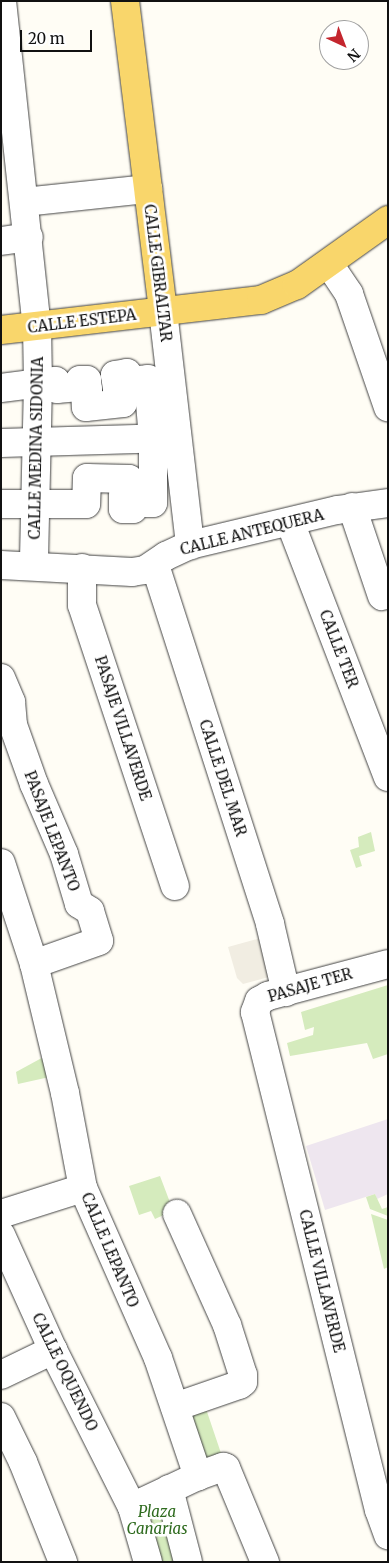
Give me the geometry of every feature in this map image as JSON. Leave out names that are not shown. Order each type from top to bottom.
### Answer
[{"type":"main road","name":"CALLE GIBRALTAR","points":[[125,1],[163,311]]},
{"type":"main road","name":"CALLE ESTEPA","points":[[1,330],[261,300],[297,285],[329,264],[388,220]]},
{"type":"street","name":"CALLE MEDINA SIDONIA","points":[[2,1],[10,159],[24,202],[37,326],[38,383],[34,566]]},
{"type":"street","points":[[24,202],[148,189]]},
{"type":"street","points":[[1,241],[29,238]]},
{"type":"street","points":[[329,264],[349,294],[388,407]]},
{"type":"street","name":"CALLE GIBRALTAR","points":[[163,311],[166,438],[190,545]]},
{"type":"street","points":[[1,388],[56,381],[57,389],[81,387],[80,380],[87,380],[88,390],[85,390],[86,407],[123,403],[122,388],[117,389],[115,375],[127,373],[127,381],[148,379],[166,438],[153,503],[133,503],[133,509],[123,509],[123,496],[129,496],[130,479],[87,478],[86,504],[1,504]]},
{"type":"street","points":[[1,443],[166,438]]},
{"type":"street","name":"CALLE ANTEQUERA","points":[[1,565],[132,572],[145,570],[166,556],[190,545],[352,507],[388,503]]},
{"type":"street","points":[[352,507],[382,596]]},
{"type":"street","name":"CALLE TER","points":[[290,522],[388,777]]},
{"type":"street","name":"CALLE DEL MAR","points":[[155,565],[270,924],[286,992]]},
{"type":"street","name":"PASAJE VILLAVERDE","points":[[82,568],[82,605],[175,886]]},
{"type":"street","name":"PASAJE LEPANTO","points":[[1,678],[11,702],[13,725],[34,784],[64,854],[79,904],[90,912],[99,941],[34,964]]},
{"type":"street","name":"CALLE LEPANTO","points":[[1,863],[34,964],[65,1093],[83,1188],[158,1358],[198,1476]]},
{"type":"street","name":"PASAJE TER","points":[[258,1026],[255,1012],[259,1001],[388,964]]},
{"type":"street","name":"CALLE VILLAVERDE","points":[[258,1026],[377,1500],[388,1535]]},
{"type":"street","points":[[1,1214],[83,1188]]},
{"type":"street","points":[[175,1407],[240,1385],[243,1382],[243,1376],[227,1325],[177,1214]]},
{"type":"street","name":"CALLE OQUENDO","points":[[4,1249],[132,1506]]},
{"type":"street","points":[[1,1375],[53,1350]]},
{"type":"street","points":[[1,1416],[23,1462],[63,1562]]},
{"type":"street","points":[[148,1562],[132,1506],[216,1468],[226,1468],[265,1562]]},
{"type":"street","points":[[169,1489],[188,1562]]},
{"type":"shaded area","points":[[261,938],[269,977],[243,984],[237,978],[228,947]]},
{"type":"shaded area","points":[[388,1119],[388,1194],[377,1199],[375,1194],[325,1210],[306,1146]]},
{"type":"green space","points":[[371,832],[375,851],[359,856],[362,866],[356,868],[350,850],[359,847],[358,837]]},
{"type":"green space","points":[[388,985],[388,1054],[373,1059],[367,1043],[290,1056],[287,1043],[313,1035],[314,1027],[305,1030],[301,1012]]},
{"type":"green space","points":[[49,1054],[54,1076],[18,1084],[16,1072]]},
{"type":"green space","points":[[160,1176],[171,1205],[170,1212],[155,1219],[151,1211],[139,1215],[129,1186]]},
{"type":"green space","points":[[375,1194],[382,1209],[388,1207],[388,1216],[370,1209],[366,1197]]},
{"type":"green space","points":[[371,1214],[388,1220],[388,1267],[384,1269]]},
{"type":"green space","points":[[202,1397],[226,1468],[198,1476],[175,1407]]},
{"type":"green space","name":"Plaza Canarias","points":[[169,1489],[188,1562],[148,1562],[132,1507]]}]
